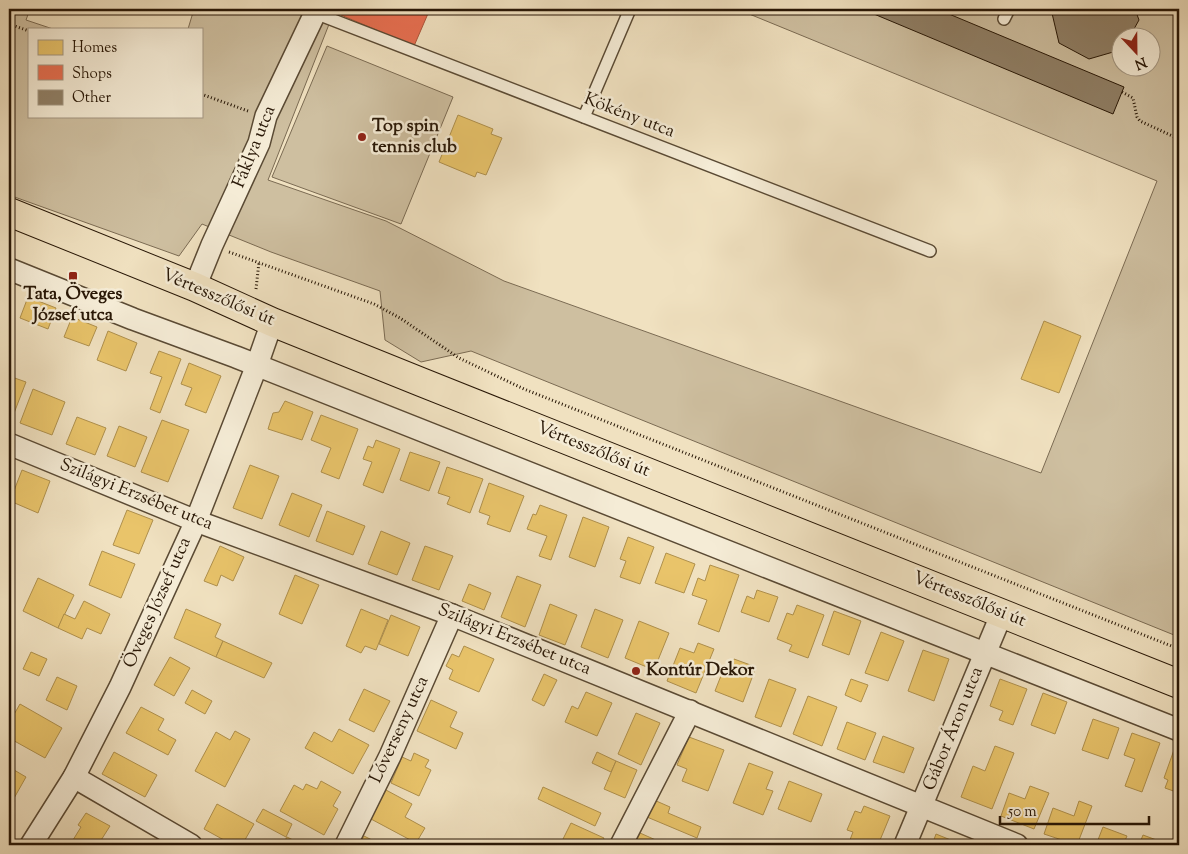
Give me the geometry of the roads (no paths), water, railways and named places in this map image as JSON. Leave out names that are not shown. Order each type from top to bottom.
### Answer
[{"type":"main road","name":"Vértesszőlősi út","points":[[9,212],[195,287],[272,322],[1179,684]]},
{"type":"street","name":"Fáklya utca","points":[[195,287],[212,245],[259,143],[266,116],[316,11]]},
{"type":"street","points":[[9,269],[133,319],[257,365],[1179,730]]},
{"type":"street","name":"Öveges József utca","points":[[31,845],[74,777],[120,687],[196,521],[272,322]]},
{"type":"street","name":"Szilágyi Erzsébet utca","points":[[9,444],[196,521],[452,614],[1016,845]]},
{"type":"street","name":"Gábor Áron utca","points":[[905,845],[1002,613]]},
{"type":"street","name":"Lóverseny utca","points":[[346,845],[390,756],[452,614]]},
{"type":"street","points":[[621,845],[690,711]]},
{"type":"street","points":[[74,777],[191,845]]},
{"type":"lane","points":[[584,117],[630,9]]},
{"type":"lane","name":"Kökény utca","points":[[316,11],[930,251]]},
{"type":"place","name":"Top spin tennis club","points":[[362,137]]},
{"type":"place","name":"Tata, Öveges József utca","points":[[73,276]]},
{"type":"place","name":"Kontúr Dekor","points":[[636,671]]}]
